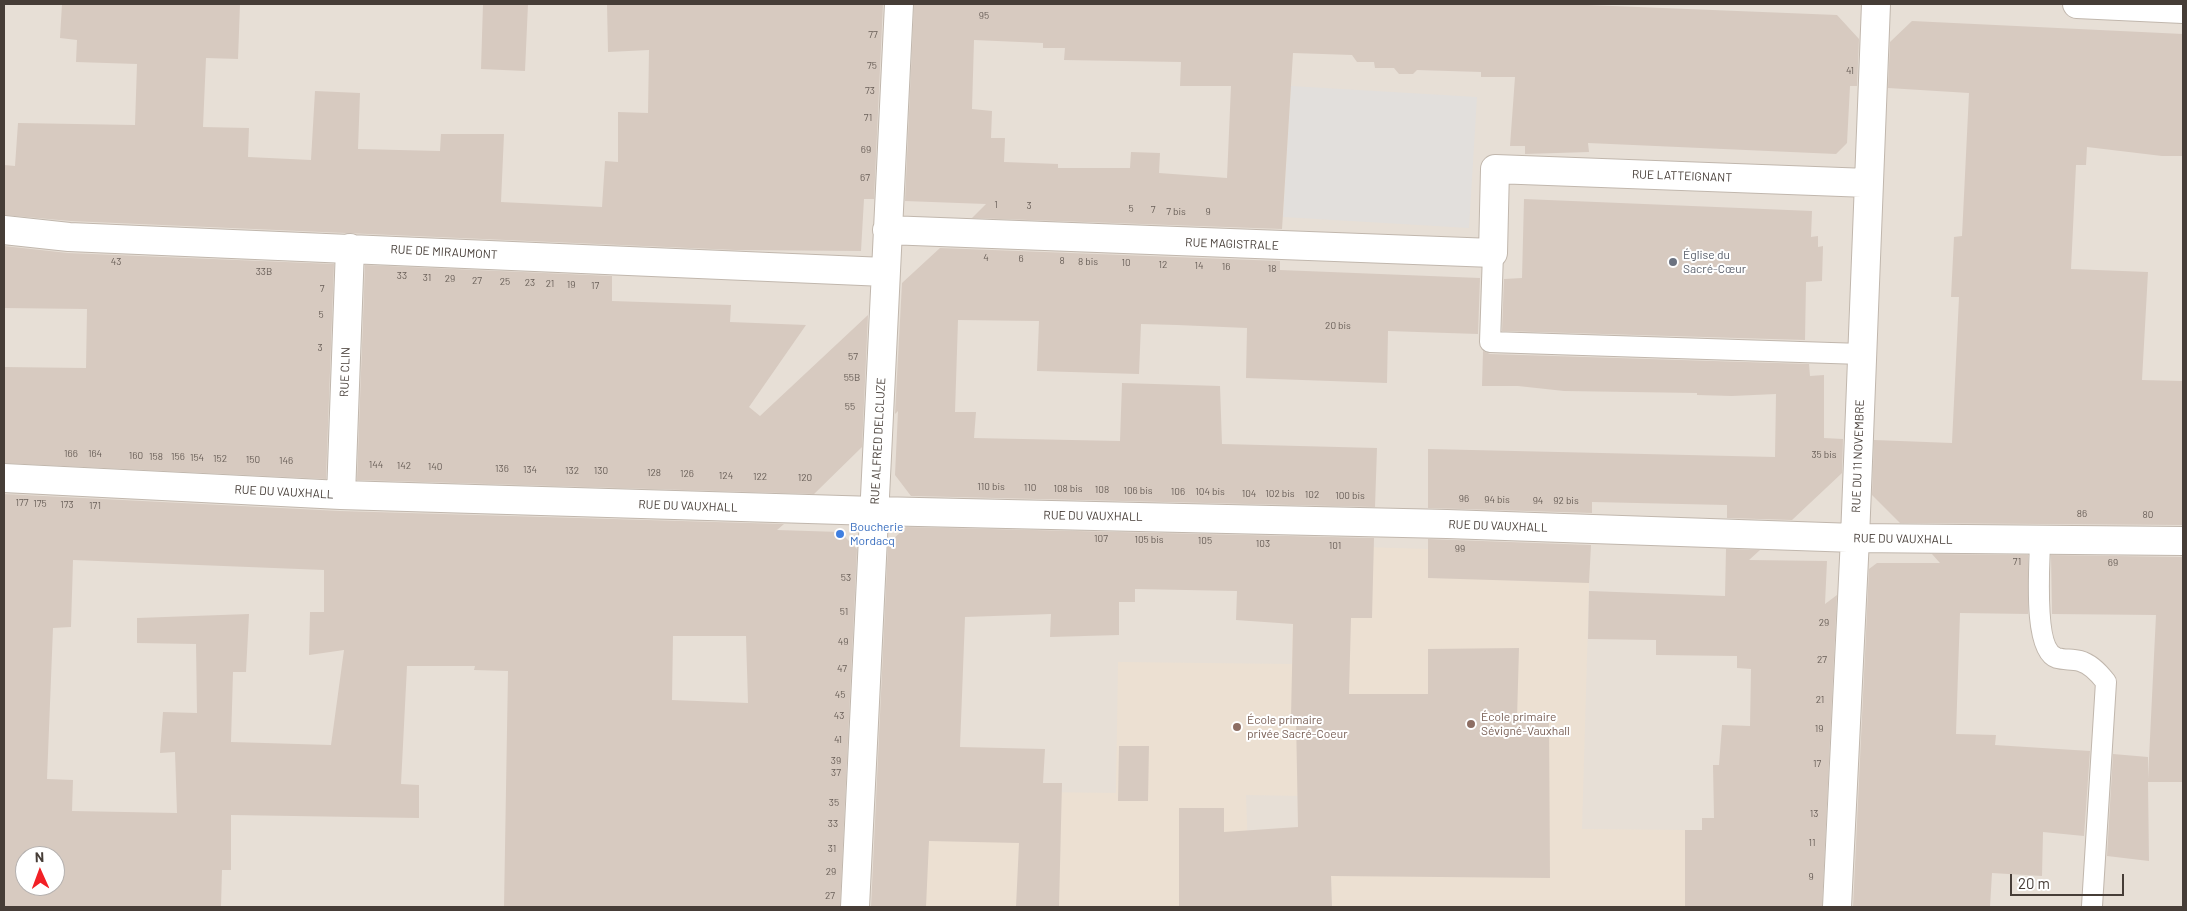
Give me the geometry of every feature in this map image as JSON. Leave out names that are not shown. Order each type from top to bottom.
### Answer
[{"type":"street","name":"RUE ALFRED DELCLUZE","points":[[855,907],[899,4]]},
{"type":"street","name":"RUE DU 11 NOVEMBRE","points":[[1837,907],[1855,538],[1876,4]]},
{"type":"street","points":[[2077,4],[2183,9]]},
{"type":"street","name":"RUE LATTEIGNANT","points":[[1493,254],[1495,170],[1868,183]]},
{"type":"street","name":"RUE DE MIRAUMONT","points":[[4,230],[69,237],[885,272]]},
{"type":"street","name":"RUE MAGISTRALE","points":[[887,230],[1493,254]]},
{"type":"street","name":"RUE CLIN","points":[[341,495],[350,248]]},
{"type":"street","name":"RUE DU VAUXHALL","points":[[4,478],[341,495],[875,511],[1447,524],[1855,538],[2183,541]]},
{"type":"lane","points":[[1493,254],[1490,342],[1862,354]]},
{"type":"lane","points":[[2040,540],[2040,628],[2047,650],[2055,657],[2080,661],[2096,670],[2106,682],[2092,906]]},
{"type":"shaded area","points":[[4,4],[2183,4],[2183,907],[4,907]]},
{"type":"shaded area","points":[[1291,86],[1477,97],[1469,228],[1283,217]]},
{"type":"shaded area","points":[[1298,545],[1590,554],[1582,829],[1685,830],[1685,907],[1332,907],[1331,876],[1356,797],[1246,795],[1250,907],[874,907],[879,790],[1116,793],[1118,662],[1292,664],[1293,590]]},
{"type":"building","points":[[62,4],[240,4],[238,59],[206,58],[203,127],[249,128],[248,157],[311,160],[315,91],[360,93],[358,149],[440,151],[441,134],[504,134],[501,202],[602,207],[605,161],[618,162],[618,112],[648,113],[649,50],[608,52],[607,4],[883,4],[874,199],[864,199],[861,251],[735,250],[70,221],[4,215],[4,165],[15,166],[18,123],[135,125],[137,64],[76,62],[77,40],[60,38]]},
{"type":"building","points":[[483,4],[528,4],[525,71],[481,69]]},
{"type":"building","points":[[914,4],[1563,4],[1837,15],[1859,39],[1857,86],[1850,86],[1847,143],[1836,154],[1588,143],[1589,152],[1525,154],[1525,146],[1510,146],[1515,77],[1481,77],[1481,72],[1417,70],[1413,74],[1399,74],[1394,68],[1375,68],[1374,62],[1357,62],[1352,55],[1293,53],[1282,229],[972,218],[986,204],[905,201]],"holes":[[[974,40],[1043,43],[1043,48],[1065,48],[1064,60],[1181,62],[1180,86],[1231,86],[1227,178],[1159,173],[1160,153],[1131,152],[1130,168],[1058,168],[1058,164],[1004,162],[1005,138],[991,138],[992,111],[972,109]]]},
{"type":"building","points":[[1912,21],[2183,34],[2183,156],[2162,156],[2087,147],[2086,165],[2076,165],[2071,269],[2148,272],[2142,380],[2183,381],[2183,525],[1900,523],[1872,495],[1874,440],[1952,443],[1959,297],[1951,297],[1954,237],[1962,236],[1969,93],[1888,88],[1890,42]]},
{"type":"building","name":"Église du Sacré-Cœur","points":[[1524,199],[1812,211],[1811,237],[1818,236],[1818,247],[1823,246],[1822,281],[1806,282],[1805,340],[1502,331],[1504,279],[1522,278]]},
{"type":"building","points":[[4,246],[68,253],[334,264],[326,479],[4,463],[4,367],[86,368],[87,309],[4,308]]},
{"type":"building","points":[[940,248],[1280,261],[1280,270],[1480,278],[1478,334],[1388,331],[1387,383],[1246,378],[1247,328],[1177,325],[1141,324],[1139,374],[1037,371],[1039,321],[958,320],[955,412],[976,412],[974,438],[1120,441],[1122,383],[1220,386],[1222,444],[1377,448],[1375,507],[911,496],[895,475],[898,411],[895,414],[902,283]]},
{"type":"building","points":[[365,265],[612,276],[612,301],[731,305],[730,322],[806,325],[749,407],[760,416],[868,315],[862,447],[814,494],[357,480]]},
{"type":"building","points":[[1483,351],[1490,354],[1809,364],[1810,376],[1824,375],[1824,438],[1843,439],[1842,473],[1792,520],[1727,518],[1727,505],[1592,502],[1592,513],[1428,508],[1428,449],[1775,457],[1776,394],[1732,396],[1697,395],[1697,393],[1564,391],[1518,386],[1482,386]]},
{"type":"building","points":[[4,494],[340,511],[784,524],[777,530],[840,532],[857,549],[840,907],[504,907],[508,671],[474,670],[475,666],[407,666],[401,784],[419,785],[419,818],[231,815],[231,870],[222,870],[221,907],[4,907]],"holes":[[[73,560],[324,570],[324,612],[310,612],[309,655],[344,650],[331,745],[231,742],[233,672],[246,672],[249,614],[137,618],[137,643],[196,644],[197,713],[163,712],[160,753],[175,752],[177,813],[72,811],[73,780],[47,779],[53,628],[71,627]],[[673,636],[746,636],[748,703],[672,700]]]},
{"type":"building","points":[[906,527],[1374,538],[1372,618],[1351,618],[1349,694],[1428,694],[1428,649],[1519,648],[1517,719],[1549,720],[1550,878],[1331,876],[1332,907],[1179,907],[1179,808],[1224,808],[1224,832],[1298,827],[1296,717],[1291,717],[1293,624],[1236,620],[1237,591],[1135,589],[1135,602],[1119,602],[1119,635],[1050,637],[1051,614],[965,617],[960,747],[1045,749],[1043,783],[1062,783],[1059,907],[1016,907],[1019,843],[929,841],[926,907],[871,907],[888,544]]},
{"type":"building","points":[[1428,539],[1591,545],[1589,583],[1428,578]]},
{"type":"building","points":[[1726,549],[1760,550],[1749,560],[1827,561],[1825,604],[1837,595],[1822,907],[1685,907],[1685,830],[1702,830],[1702,818],[1714,818],[1713,765],[1719,765],[1722,725],[1750,726],[1751,669],[1737,668],[1737,656],[1656,655],[1656,640],[1588,639],[1589,591],[1725,596]]},
{"type":"building","points":[[1932,554],[2028,555],[2028,614],[1960,613],[1956,734],[1996,735],[1995,745],[2090,751],[2084,836],[2043,832],[2042,876],[1992,873],[1990,907],[1853,907],[1869,569],[1877,563],[1940,563]]},
{"type":"building","points":[[2051,555],[2183,557],[2183,782],[2148,782],[2149,861],[2107,856],[2113,754],[2148,757],[2148,779],[2156,615],[2052,614]]},
{"type":"building","points":[[1119,746],[1149,746],[1148,801],[1118,801]]},
{"type":"place","name":"Église du Sacré-Cœur","points":[[1673,262]]},
{"type":"place","name":"Boucherie Mordacq","points":[[840,534]]},
{"type":"place","name":"École primaire Sévigné-Vauxhall","points":[[1471,724]]},
{"type":"place","name":"École primaire privée Sacré-Coeur","points":[[1237,727]]}]
